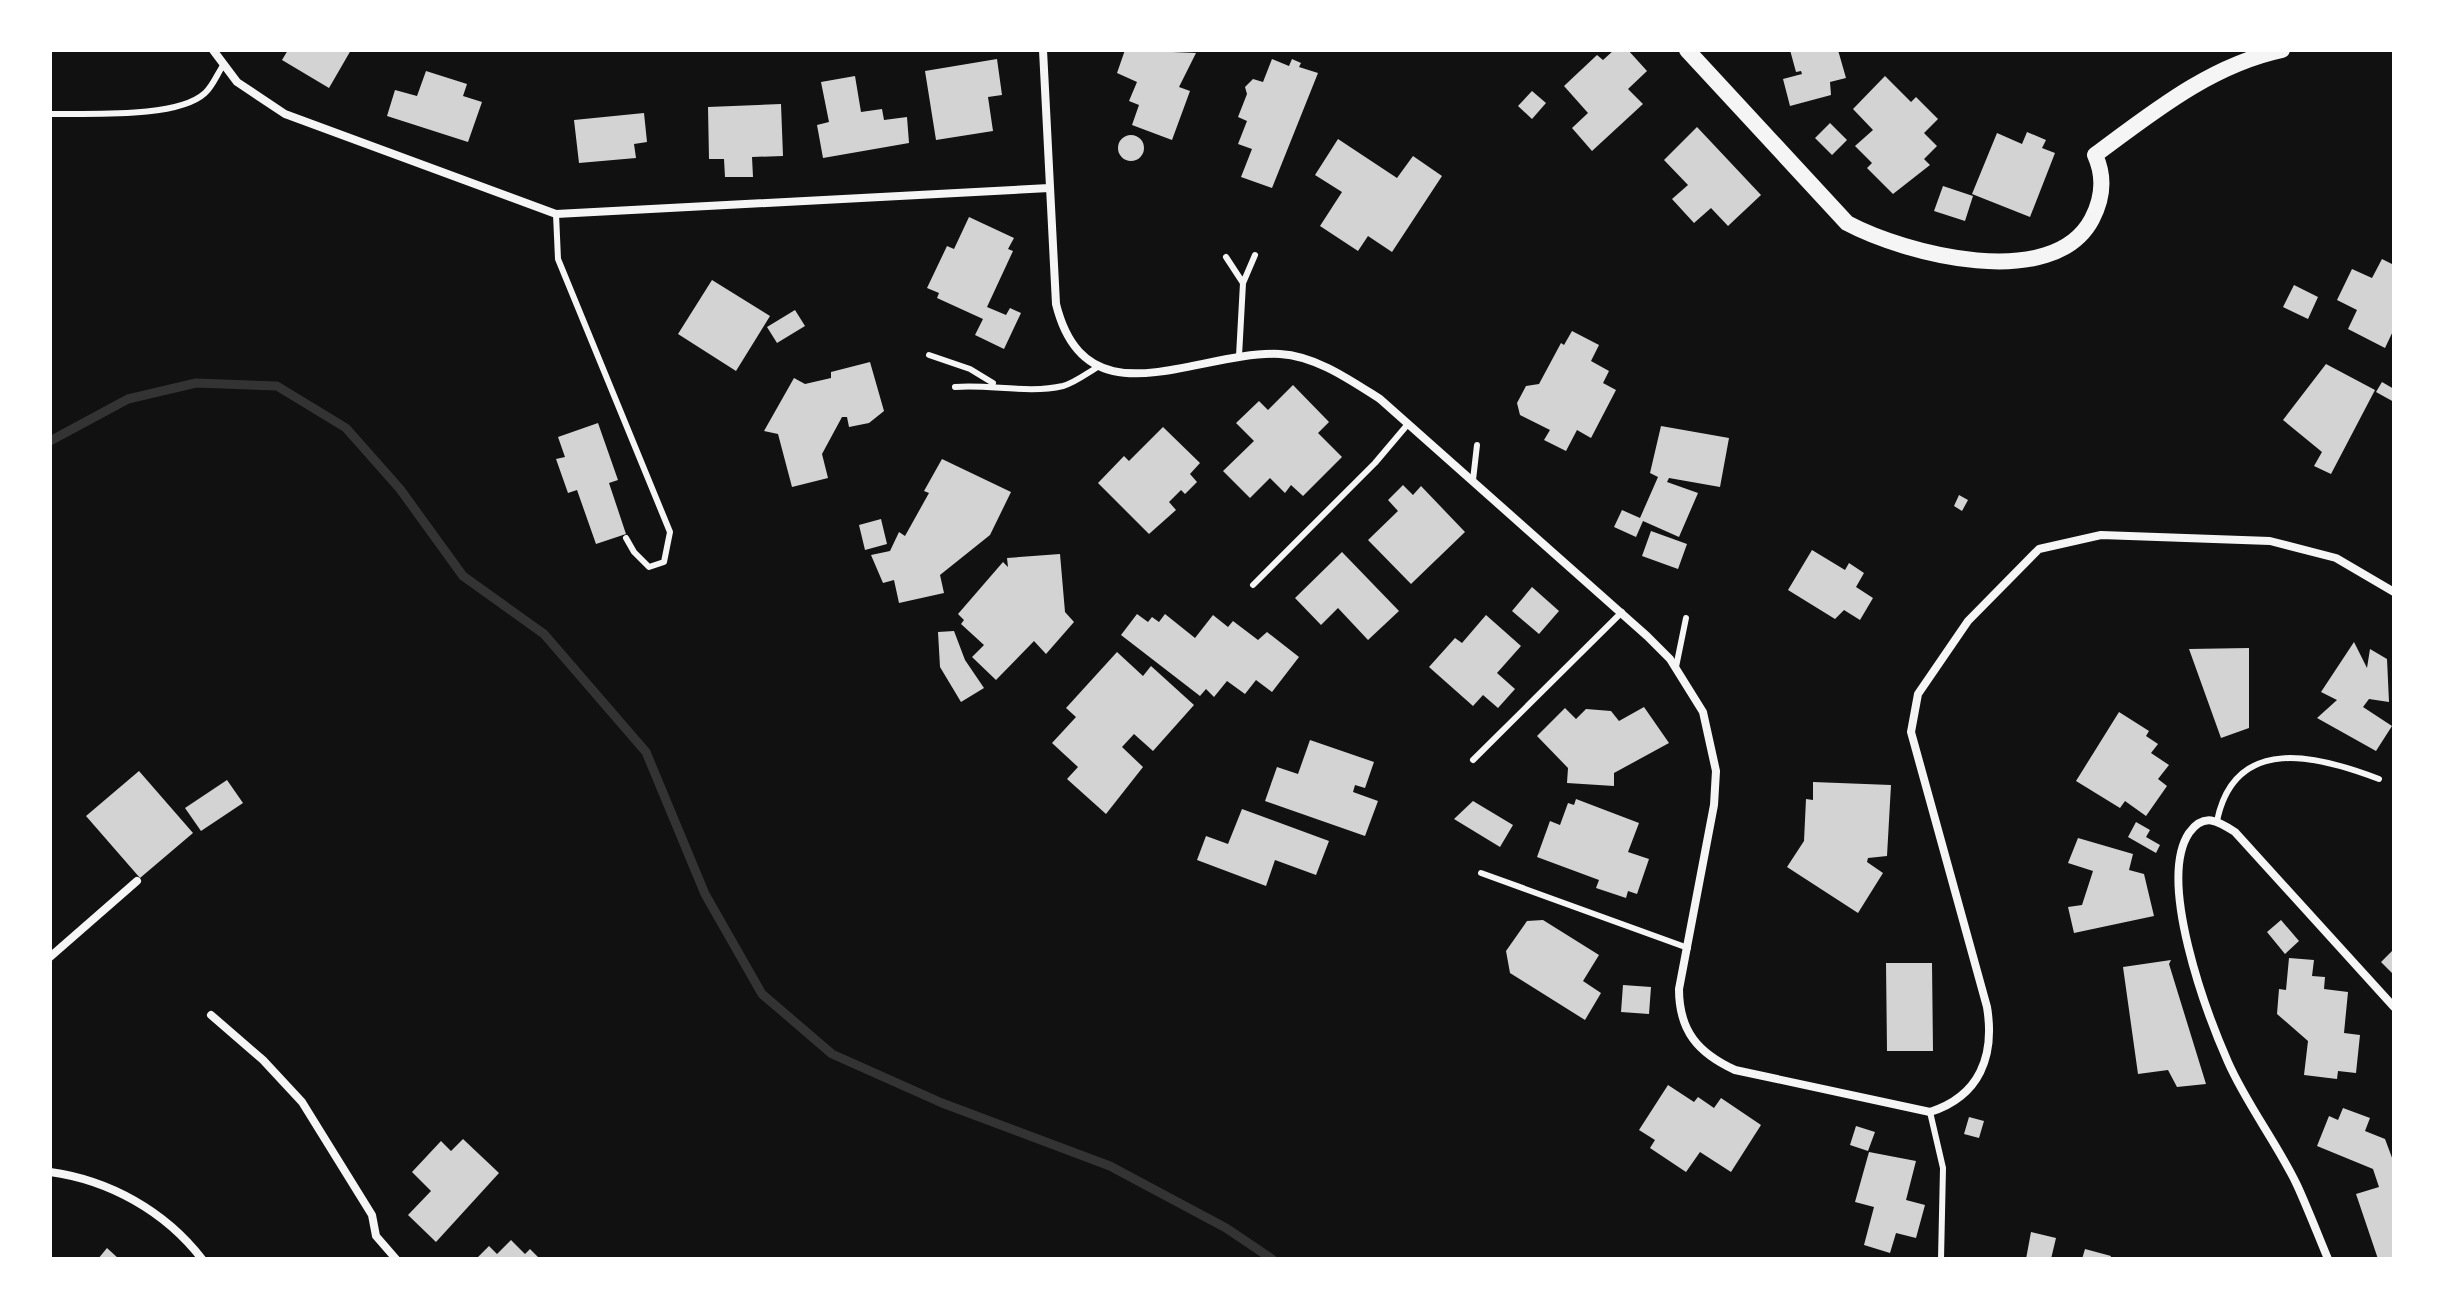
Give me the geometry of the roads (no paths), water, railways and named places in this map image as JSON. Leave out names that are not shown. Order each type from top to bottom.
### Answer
[{"type":"main road","points":[[1687,50],[1847,223],[1872,236],[1903,245],[1998,262],[2052,255],[2072,244],[2088,227],[2099,206],[2103,184],[2095,155],[2175,96],[2241,61],[2282,50]]},
{"type":"street","points":[[213,50],[222,67],[250,93],[285,114],[556,214],[1049,188]]},
{"type":"street","points":[[1043,50],[1049,188],[1060,321],[1068,339],[1096,368],[1113,373],[1143,374],[1239,356],[1282,354],[1308,360],[1342,375],[1380,399],[1473,480],[1622,612],[1676,667],[1703,712],[1716,771],[1714,805],[1679,1009],[1684,1028],[1694,1044],[1711,1059],[1735,1070],[1930,1112],[1946,1107],[1968,1092],[1978,1079],[1991,1033],[1980,976],[1911,732],[1918,694],[1968,621],[2039,549],[2101,535],[2270,541],[2336,558],[2394,592]]},
{"type":"street","points":[[2328,1259],[2297,1185],[2229,1063],[2182,919],[2176,874],[2181,852],[2198,823],[2208,819],[2217,821],[2244,841],[2394,1007]]},
{"type":"street","points":[[50,957],[137,881]]},
{"type":"street","points":[[211,1015],[263,1060],[302,1102],[352,1188],[372,1215],[376,1236],[396,1259]]},
{"type":"street","points":[[50,1172],[86,1177],[137,1201],[188,1241],[202,1259]]},
{"type":"lane","points":[[50,114],[131,112],[181,105],[204,94],[222,67]]},
{"type":"lane","points":[[556,214],[558,259],[670,532],[664,562],[649,567],[634,552],[626,538]]},
{"type":"lane","points":[[1239,356],[1243,283],[1255,255]]},
{"type":"lane","points":[[1226,257],[1243,283]]},
{"type":"lane","points":[[929,355],[970,369],[997,385]]},
{"type":"lane","points":[[955,387],[997,385],[1027,389],[1064,385],[1096,368]]},
{"type":"lane","points":[[1253,585],[1375,463],[1408,424]]},
{"type":"lane","points":[[1473,480],[1477,445]]},
{"type":"lane","points":[[1473,760],[1622,612]]},
{"type":"lane","points":[[1676,667],[1686,618]]},
{"type":"lane","points":[[2217,821],[2228,788],[2255,766],[2274,759],[2299,756],[2322,759],[2379,779]]},
{"type":"lane","points":[[1481,873],[1688,948]]},
{"type":"lane","points":[[1930,1112],[1943,1168],[1941,1259]]},
{"type":"waterway","points":[[50,441],[128,399],[196,383],[277,386],[346,428],[400,489],[463,576],[544,634],[646,752],[705,894],[762,994],[832,1054],[942,1103],[1110,1166],[1226,1228],[1272,1259]]}]
